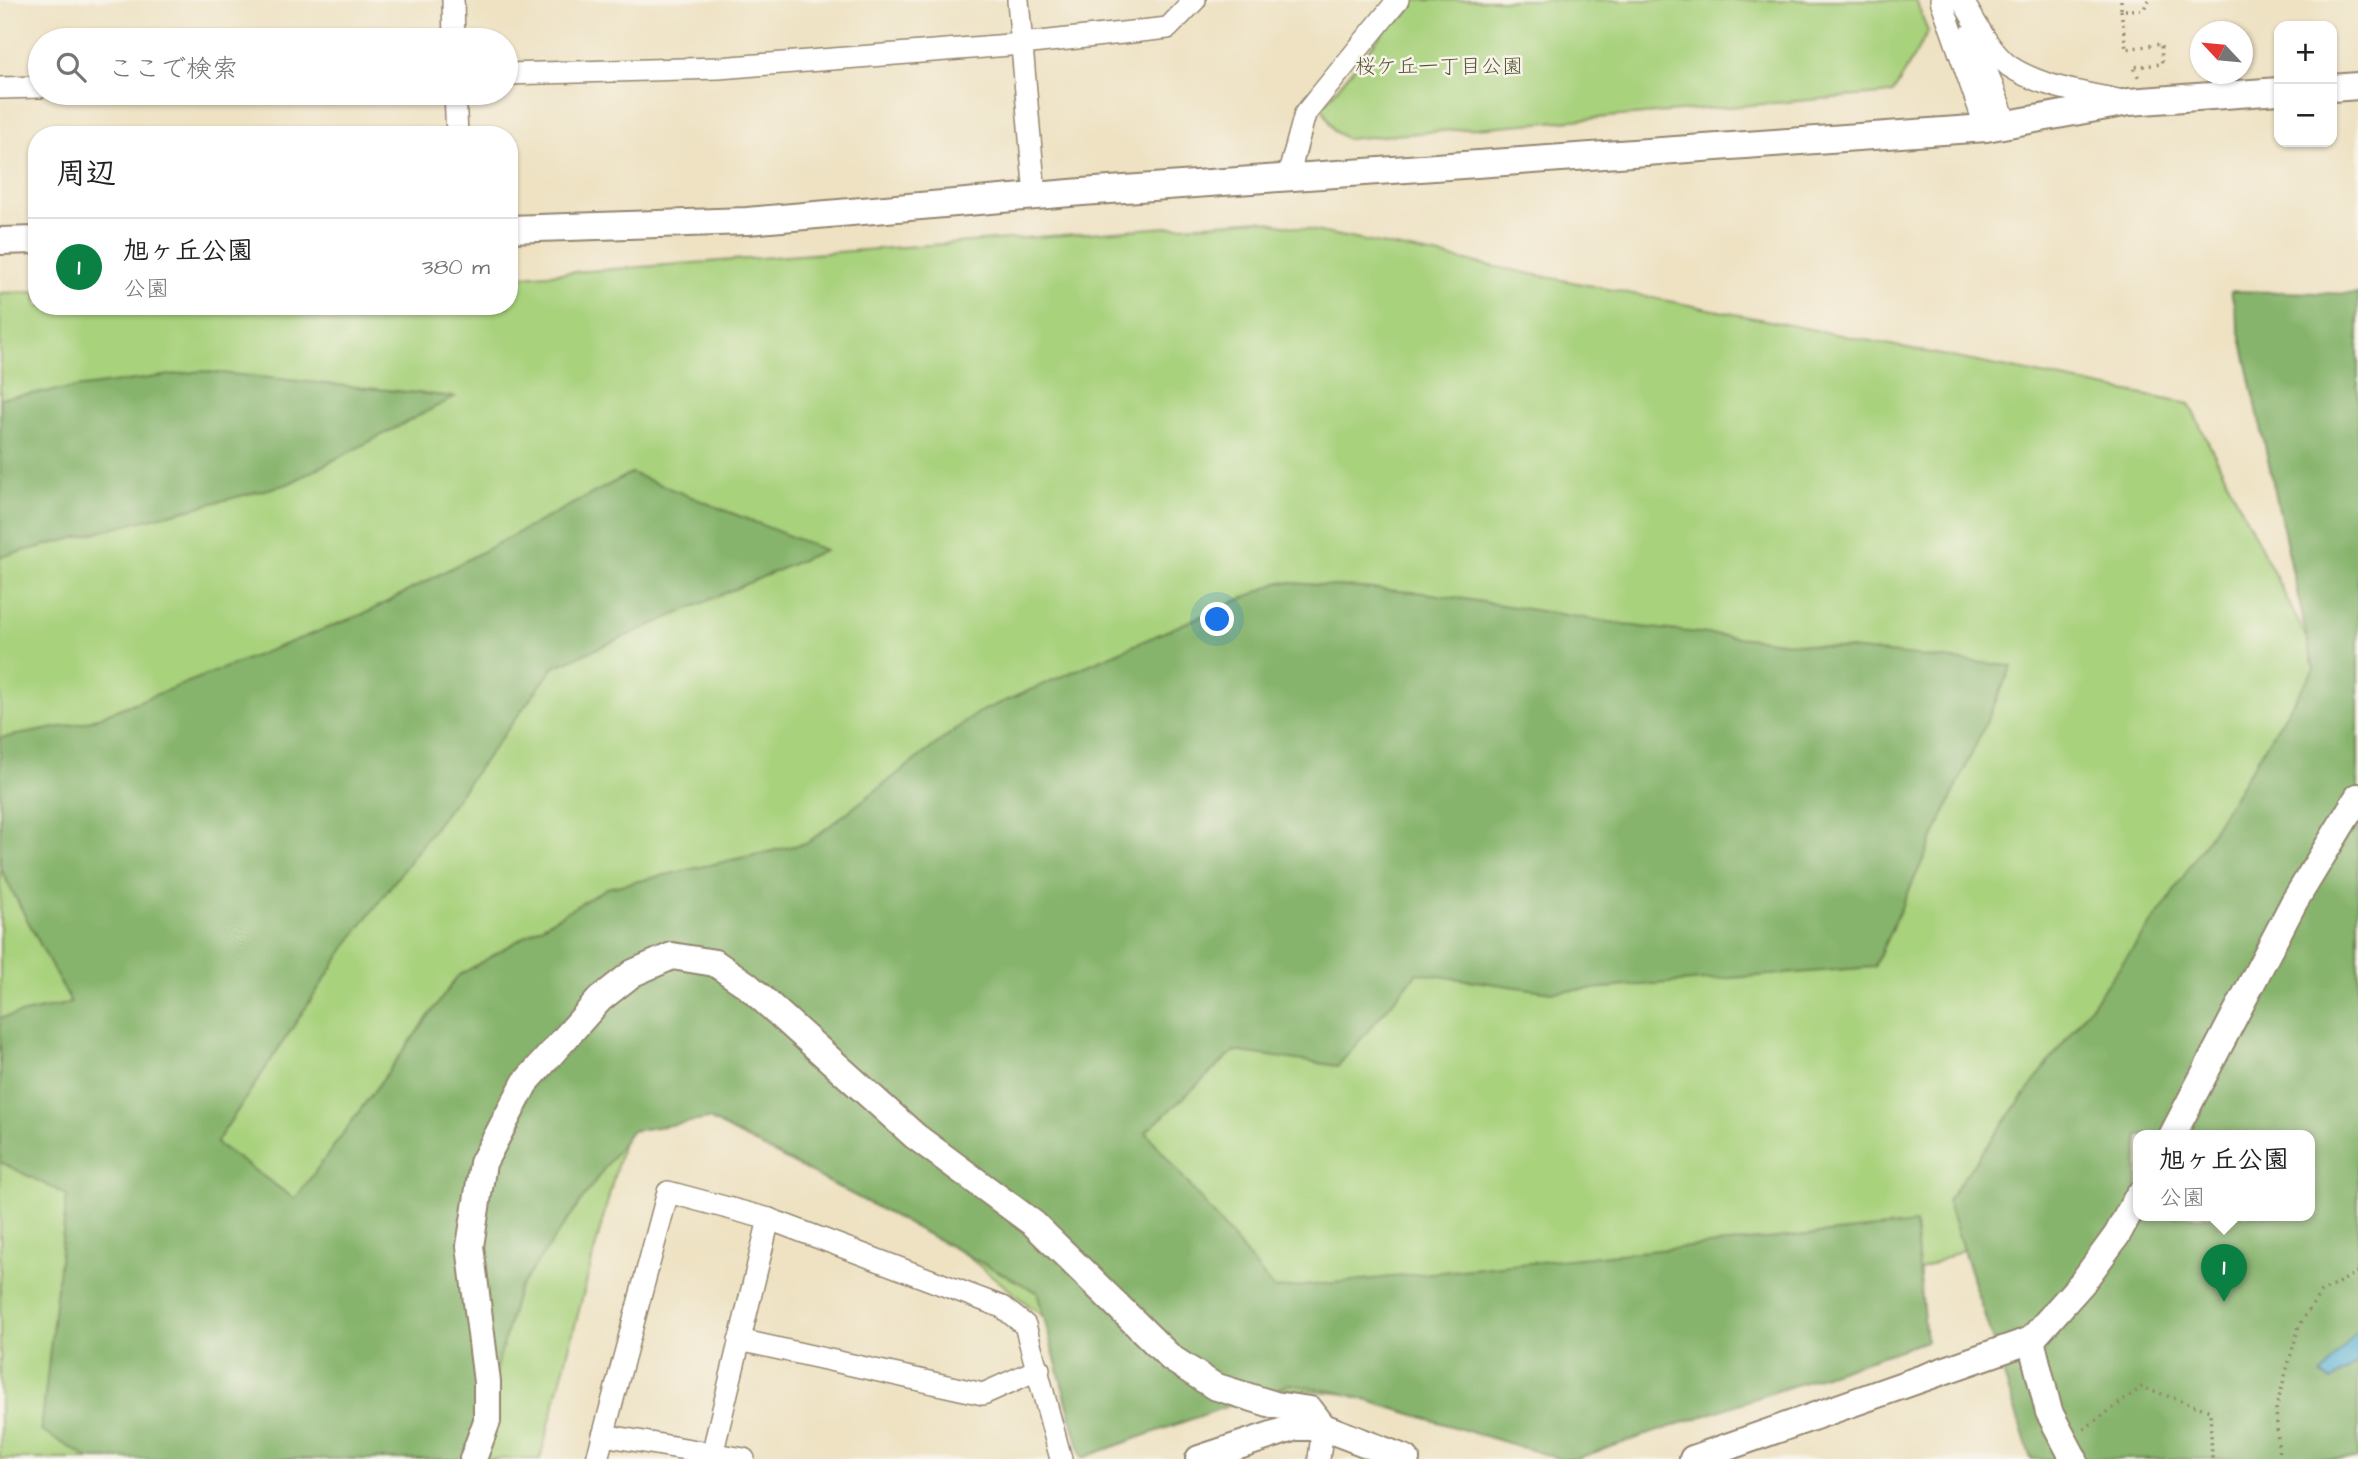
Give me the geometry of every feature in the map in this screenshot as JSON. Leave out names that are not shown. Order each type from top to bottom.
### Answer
[{"type":"street","points":[[453,0],[454,28]]},
{"type":"street","points":[[1018,0],[1035,196]]},
{"type":"street","points":[[518,74],[719,68],[1022,44],[1168,29],[1195,0]]},
{"type":"street","points":[[1288,177],[1305,114],[1398,0]]},
{"type":"street","points":[[1941,0],[1997,126]]},
{"type":"street","points":[[1961,0],[1997,126]]},
{"type":"street","points":[[1961,0],[1983,35],[2008,65],[2043,82],[2140,102]]},
{"type":"street","points":[[2337,88],[2358,86]]},
{"type":"street","points":[[0,88],[28,87]]},
{"type":"street","points":[[518,229],[747,221],[1035,196],[1997,126],[2140,102],[2274,91]]},
{"type":"street","points":[[456,105],[457,126]]},
{"type":"street","points":[[0,241],[28,240]]},
{"type":"street","points":[[2175,1130],[2294,902],[2358,797]]},
{"type":"street","points":[[473,1459],[487,1421],[487,1382],[470,1246],[483,1163],[525,1083],[600,999],[633,973],[672,956],[715,963],[747,985],[915,1136],[1034,1224],[1171,1358],[1214,1386],[1275,1405],[1310,1410],[1323,1427],[1320,1459]]},
{"type":"street","points":[[597,1459],[668,1192],[769,1219],[1002,1307],[1025,1325],[1039,1369],[1061,1459]]},
{"type":"street","points":[[1693,1459],[2031,1340],[2082,1283],[2117,1235],[2133,1205]]},
{"type":"street","points":[[711,1456],[769,1219]]},
{"type":"street","points":[[740,1340],[983,1394],[1039,1369]]},
{"type":"street","points":[[2031,1340],[2049,1412],[2070,1451]]},
{"type":"street","points":[[1199,1459],[1296,1427],[1323,1427],[1406,1459]]},
{"type":"street","points":[[603,1435],[711,1456],[744,1459]]},
{"type":"path","points":[[2121,0],[2126,49],[2161,44],[2162,64],[2133,67],[2140,102]]},
{"type":"path","points":[[2121,10],[2143,10],[2149,0]]},
{"type":"path","points":[[2278,1459],[2276,1408],[2299,1326],[2320,1293],[2358,1272]]},
{"type":"path","points":[[2070,1451],[2142,1387],[2210,1411],[2212,1459]]},
{"type":"green space","name":"桜ケ丘一丁目公園","points":[[1409,0],[1916,0],[1928,32],[1893,93],[1347,139],[1334,131],[1322,107]]},
{"type":"green space","points":[[1259,220],[2189,404],[2349,723],[2025,1220],[1613,1416],[1117,1375],[755,1088],[637,1089],[540,1459],[0,1459],[0,293],[28,292],[28,315],[518,315],[518,276]]},
{"type":"green space","points":[[2231,291],[2358,294],[2358,1459],[2031,1459],[1947,1200],[2168,901],[2314,669]]},
{"type":"green space","points":[[201,371],[455,397],[288,484],[0,557],[0,398]]},
{"type":"green space","points":[[631,473],[825,550],[554,667],[350,941],[216,1143],[295,1199],[458,976],[607,888],[807,843],[977,713],[1280,582],[1426,593],[1641,627],[2012,666],[1874,967],[1552,992],[1417,973],[1338,1066],[1234,1051],[1146,1132],[1274,1289],[1915,1224],[1926,1341],[1575,1459],[1560,1459],[1339,1392],[1290,1384],[1082,1458],[1037,1292],[709,1119],[631,1131],[518,1290],[472,1459],[90,1459],[41,1431],[67,1195],[0,1162],[0,1018],[71,1003],[0,868],[0,738],[83,723],[368,612]]},
{"type":"water","points":[[2358,1329],[2358,1363],[2331,1381],[2321,1376]]},
{"type":"place","name":"旭ヶ丘公園","points":[[2224,1302]]}]
